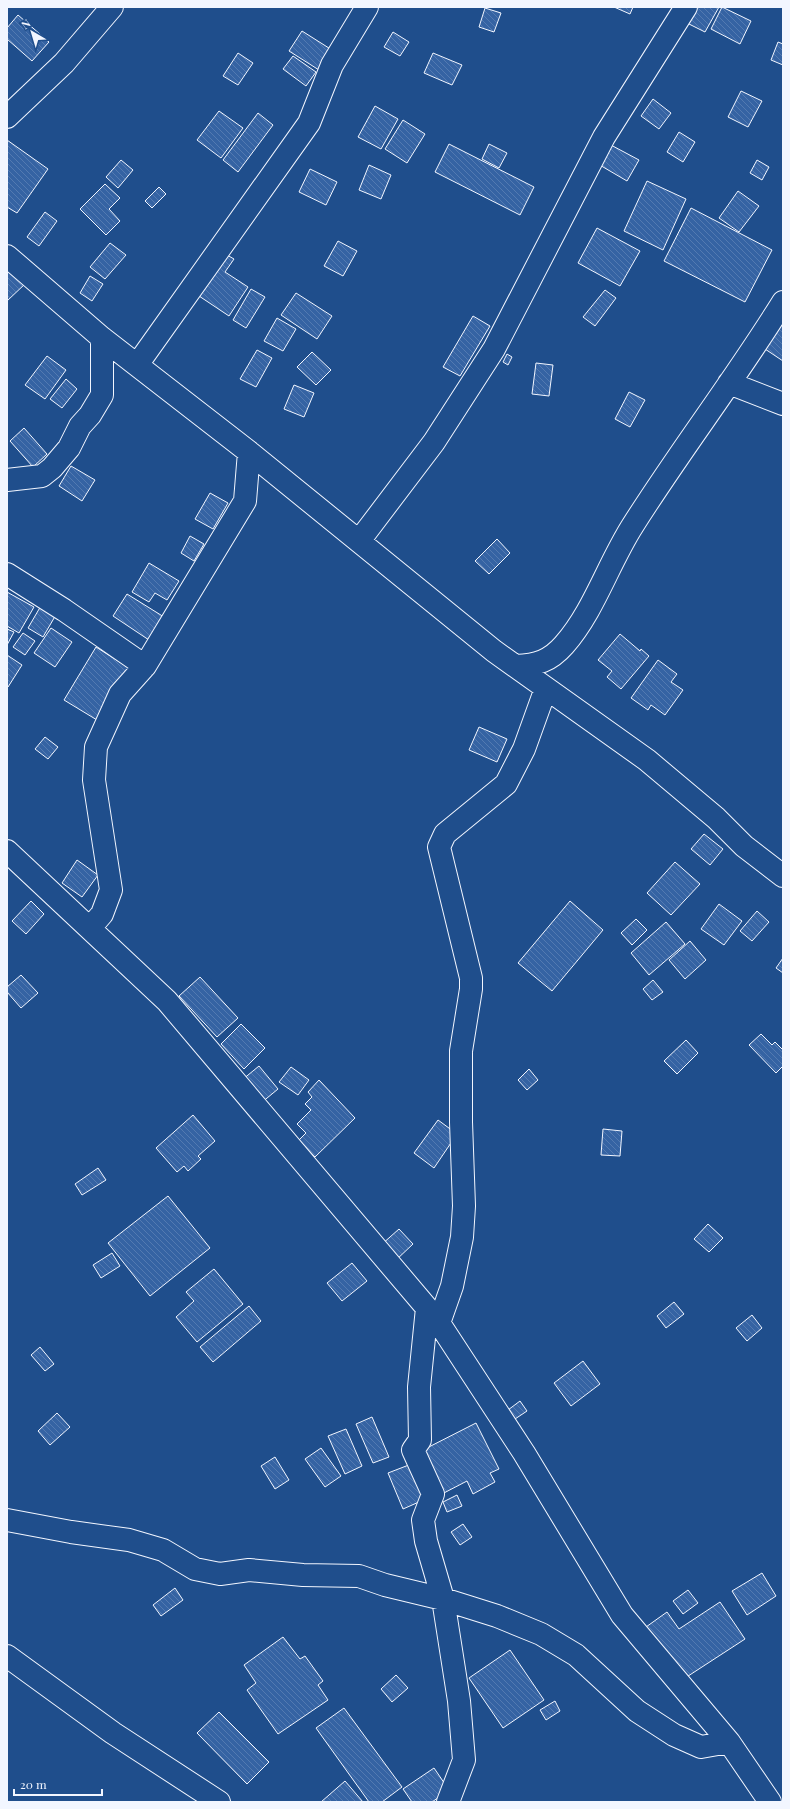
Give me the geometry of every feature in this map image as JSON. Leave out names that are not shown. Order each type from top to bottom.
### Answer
[{"type":"street","points":[[7,118],[64,64],[112,7]]},
{"type":"street","points":[[137,365],[309,123],[332,65],[367,7]]},
{"type":"street","points":[[359,541],[434,442],[494,348],[604,137],[686,7]]},
{"type":"street","points":[[7,256],[102,338],[250,452],[494,651],[648,760],[716,818],[744,846],[783,876]]},
{"type":"street","points":[[516,666],[534,665],[544,662],[553,656],[564,645],[587,612],[632,526],[783,302]]},
{"type":"street","points":[[7,480],[42,476],[52,468],[69,448],[80,426],[90,415],[102,395],[102,338]]},
{"type":"street","points":[[729,383],[783,404]]},
{"type":"street","points":[[90,928],[102,914],[112,890],[94,780],[96,747],[120,694],[145,666],[245,501],[250,452]]},
{"type":"street","points":[[7,574],[64,610],[145,666]]},
{"type":"street","points":[[448,1802],[464,1760],[459,1701],[444,1599],[426,1540],[423,1520],[434,1494],[413,1450],[420,1440],[419,1387],[433,1316],[452,1286],[462,1237],[464,1206],[461,1122],[461,1051],[471,989],[471,978],[439,847],[445,834],[506,784],[524,749],[546,688]]},
{"type":"street","points":[[7,851],[167,1001],[433,1316],[524,1452],[622,1615],[729,1742],[770,1802]]},
{"type":"street","points":[[7,1520],[65,1531],[129,1540],[163,1550],[194,1569],[220,1574],[249,1570],[303,1575],[359,1576],[385,1585],[444,1599],[497,1616],[541,1634],[576,1655],[612,1686],[637,1711],[674,1735],[701,1747],[729,1742]]},
{"type":"street","points":[[7,1656],[113,1733],[219,1802]]},
{"type":"building","points":[[614,7],[633,7],[630,14]]},
{"type":"building","points":[[696,7],[719,7],[705,32],[687,23]]},
{"type":"building","points":[[722,7],[751,21],[740,44],[711,29]]},
{"type":"building","points":[[485,8],[501,13],[494,32],[479,27]]},
{"type":"building","points":[[18,15],[49,42],[32,61],[7,39],[7,28]]},
{"type":"building","points":[[302,31],[332,50],[319,70],[289,51]]},
{"type":"building","points":[[393,32],[409,42],[400,56],[384,47]]},
{"type":"building","points":[[778,42],[783,44],[783,65],[771,60]]},
{"type":"building","points":[[238,53],[253,63],[238,85],[223,76]]},
{"type":"building","points":[[433,53],[462,65],[452,85],[424,73]]},
{"type":"building","points":[[293,56],[316,72],[306,86],[283,69]]},
{"type":"building","points":[[741,91],[762,101],[748,127],[728,117]]},
{"type":"building","points":[[653,99],[671,113],[659,129],[641,116]]},
{"type":"building","points":[[375,106],[398,119],[381,149],[358,137]]},
{"type":"building","points":[[219,111],[243,128],[221,158],[197,140]]},
{"type":"building","points":[[258,113],[273,125],[238,172],[223,160]]},
{"type":"building","points":[[403,120],[425,134],[407,163],[385,149]]},
{"type":"building","points":[[679,132],[695,142],[683,162],[667,152]]},
{"type":"building","points":[[7,140],[48,169],[17,213],[7,207]]},
{"type":"building","points":[[449,144],[534,187],[520,215],[435,172]]},
{"type":"building","points":[[489,144],[507,153],[499,168],[482,159]]},
{"type":"building","points":[[609,144],[639,160],[627,181],[598,164]]},
{"type":"building","points":[[121,160],[133,170],[118,188],[106,177]]},
{"type":"building","points":[[757,160],[769,167],[762,180],[750,173]]},
{"type":"building","points":[[369,165],[391,175],[381,199],[359,190]]},
{"type":"building","points":[[310,169],[337,182],[326,205],[299,192]]},
{"type":"building","points":[[647,181],[686,199],[663,250],[624,231]]},
{"type":"building","points":[[105,184],[120,198],[109,209],[120,221],[106,235],[80,209]]},
{"type":"building","points":[[159,187],[166,194],[152,208],[145,201]]},
{"type":"building","points":[[738,191],[759,206],[739,232],[719,218]]},
{"type":"building","points":[[691,208],[772,250],[745,302],[664,261]]},
{"type":"building","points":[[45,212],[57,221],[39,246],[27,237]]},
{"type":"building","points":[[597,228],[640,251],[620,286],[578,263]]},
{"type":"building","points":[[338,241],[357,251],[343,276],[324,266]]},
{"type":"building","points":[[110,243],[126,255],[105,279],[90,267]]},
{"type":"building","points":[[220,251],[234,259],[225,272],[248,287],[229,316],[193,292]]},
{"type":"building","points":[[7,263],[26,283],[7,301]]},
{"type":"building","points":[[90,276],[103,284],[92,301],[80,293]]},
{"type":"building","points":[[251,289],[265,297],[246,328],[233,320]]},
{"type":"building","points":[[605,290],[616,298],[595,326],[583,317]]},
{"type":"building","points":[[296,293],[332,316],[317,339],[281,315]]},
{"type":"building","points":[[783,309],[783,361],[759,345]]},
{"type":"building","points":[[473,316],[490,326],[460,376],[443,367]]},
{"type":"building","points":[[277,318],[296,329],[283,351],[264,341]]},
{"type":"building","points":[[257,350],[272,358],[256,387],[240,379]]},
{"type":"building","points":[[312,352],[331,370],[316,385],[297,367]]},
{"type":"building","points":[[507,354],[512,357],[508,365],[503,362]]},
{"type":"building","points":[[47,356],[66,370],[45,399],[25,385]]},
{"type":"building","points":[[536,363],[553,365],[549,396],[532,394]]},
{"type":"building","points":[[66,379],[77,389],[62,408],[50,399]]},
{"type":"building","points":[[294,385],[314,393],[304,417],[284,409]]},
{"type":"building","points":[[629,392],[645,400],[630,427],[615,419]]},
{"type":"building","points":[[24,428],[47,454],[33,467],[10,441]]},
{"type":"building","points":[[71,466],[95,480],[82,501],[59,486]]},
{"type":"building","points":[[210,493],[228,503],[213,529],[195,519]]},
{"type":"building","points":[[190,536],[204,544],[194,561],[181,553]]},
{"type":"building","points":[[497,539],[510,553],[489,574],[475,561]]},
{"type":"building","points":[[149,563],[179,581],[167,600],[155,593],[149,602],[132,592]]},
{"type":"building","points":[[7,592],[34,607],[19,633],[7,626]]},
{"type":"building","points":[[127,594],[164,617],[149,640],[113,616]]},
{"type":"building","points":[[42,604],[57,613],[43,637],[28,628]]},
{"type":"building","points":[[51,628],[72,642],[55,667],[34,653]]},
{"type":"building","points":[[7,629],[14,632],[7,645]]},
{"type":"building","points":[[23,633],[35,641],[25,655],[13,647]]},
{"type":"building","points":[[620,634],[640,651],[641,649],[649,656],[621,689],[607,677],[612,671],[598,660]]},
{"type":"building","points":[[96,647],[129,668],[97,720],[64,700]]},
{"type":"building","points":[[7,655],[22,665],[8,687],[7,687]]},
{"type":"building","points":[[658,660],[677,674],[671,682],[683,690],[665,715],[651,705],[648,710],[631,698]]},
{"type":"building","points":[[479,727],[507,739],[497,762],[469,750]]},
{"type":"building","points":[[45,737],[58,747],[48,759],[35,749]]},
{"type":"building","points":[[704,834],[723,849],[710,865],[691,849]]},
{"type":"building","points":[[77,860],[98,875],[82,897],[62,883]]},
{"type":"building","points":[[675,862],[700,884],[671,915],[647,893]]},
{"type":"building","points":[[31,901],[44,914],[26,934],[12,921]]},
{"type":"building","points":[[570,901],[603,930],[552,991],[518,963]]},
{"type":"building","points":[[719,904],[742,921],[724,945],[701,929]]},
{"type":"building","points":[[757,911],[769,922],[752,941],[740,931]]},
{"type":"building","points":[[636,919],[647,930],[632,945],[621,933]]},
{"type":"building","points":[[666,922],[685,944],[649,975],[631,953]]},
{"type":"building","points":[[690,941],[706,960],[685,979],[669,960]]},
{"type":"building","points":[[783,958],[783,973],[776,968]]},
{"type":"building","points":[[21,975],[38,993],[21,1008],[7,992],[7,987]]},
{"type":"building","points":[[200,977],[238,1018],[217,1037],[179,996]]},
{"type":"building","points":[[653,980],[663,992],[652,1000],[643,989]]},
{"type":"building","points":[[241,1024],[265,1048],[244,1069],[221,1044]]},
{"type":"building","points":[[761,1034],[772,1045],[775,1042],[783,1050],[783,1066],[776,1073],[749,1045]]},
{"type":"building","points":[[686,1040],[698,1053],[677,1074],[664,1061]]},
{"type":"building","points":[[259,1066],[278,1089],[261,1103],[242,1080]]},
{"type":"building","points":[[291,1067],[309,1080],[298,1095],[279,1082]]},
{"type":"building","points":[[529,1069],[538,1080],[527,1090],[518,1080]]},
{"type":"building","points":[[319,1080],[355,1118],[315,1157],[299,1140],[306,1133],[297,1124],[311,1110],[305,1104],[312,1097],[308,1092]]},
{"type":"building","points":[[193,1115],[215,1141],[198,1156],[201,1159],[188,1171],[184,1166],[177,1172],[156,1148]]},
{"type":"building","points":[[438,1120],[457,1134],[434,1168],[414,1153]]},
{"type":"building","points":[[603,1129],[622,1131],[620,1156],[601,1155]]},
{"type":"building","points":[[98,1168],[106,1180],[82,1195],[75,1184]]},
{"type":"building","points":[[168,1196],[210,1248],[150,1296],[108,1243]]},
{"type":"building","points":[[708,1224],[723,1238],[709,1252],[694,1239]]},
{"type":"building","points":[[399,1229],[413,1244],[395,1261],[381,1245]]},
{"type":"building","points":[[112,1253],[120,1266],[101,1278],[93,1265]]},
{"type":"building","points":[[352,1263],[367,1281],[342,1301],[327,1283]]},
{"type":"building","points":[[214,1269],[243,1304],[197,1342],[176,1317],[194,1301],[186,1292]]},
{"type":"building","points":[[674,1302],[684,1314],[666,1328],[657,1316]]},
{"type":"building","points":[[249,1306],[261,1321],[213,1362],[200,1347]]},
{"type":"building","points":[[752,1315],[762,1328],[747,1341],[736,1328]]},
{"type":"building","points":[[40,1347],[54,1364],[45,1371],[31,1355]]},
{"type":"building","points":[[583,1361],[600,1384],[571,1406],[554,1383]]},
{"type":"building","points":[[520,1401],[527,1411],[515,1419],[508,1410]]},
{"type":"building","points":[[57,1413],[70,1427],[50,1445],[38,1431]]},
{"type":"building","points":[[372,1417],[389,1457],[373,1463],[356,1424]]},
{"type":"building","points":[[476,1423],[499,1469],[490,1473],[495,1482],[473,1494],[467,1481],[440,1495],[419,1452]]},
{"type":"building","points":[[346,1429],[362,1466],[345,1474],[328,1436]]},
{"type":"building","points":[[321,1448],[341,1476],[325,1487],[305,1459]]},
{"type":"building","points":[[275,1457],[289,1480],[275,1489],[261,1466]]},
{"type":"building","points":[[414,1463],[428,1498],[403,1509],[388,1473]]},
{"type":"building","points":[[457,1495],[462,1506],[447,1512],[443,1502]]},
{"type":"building","points":[[463,1524],[472,1537],[460,1545],[451,1532]]},
{"type":"building","points":[[762,1573],[776,1596],[747,1615],[732,1591]]},
{"type":"building","points":[[175,1588],[183,1600],[161,1616],[153,1605]]},
{"type":"building","points":[[688,1590],[698,1603],[683,1614],[673,1601]]},
{"type":"building","points":[[720,1602],[745,1639],[682,1680],[646,1627],[667,1612],[679,1629]]},
{"type":"building","points":[[283,1637],[300,1659],[305,1656],[323,1681],[318,1685],[328,1700],[278,1734],[247,1690],[256,1683],[244,1665]]},
{"type":"building","points":[[510,1650],[544,1700],[503,1728],[469,1678]]},
{"type":"building","points":[[396,1675],[408,1688],[392,1702],[381,1689]]},
{"type":"building","points":[[555,1701],[560,1711],[546,1720],[540,1710]]},
{"type":"building","points":[[344,1708],[402,1787],[382,1802],[369,1802],[316,1728]]},
{"type":"building","points":[[219,1712],[269,1762],[247,1784],[197,1733]]},
{"type":"building","points":[[434,1768],[449,1790],[432,1802],[412,1802],[403,1789]]},
{"type":"building","points":[[345,1781],[363,1802],[321,1802]]}]
